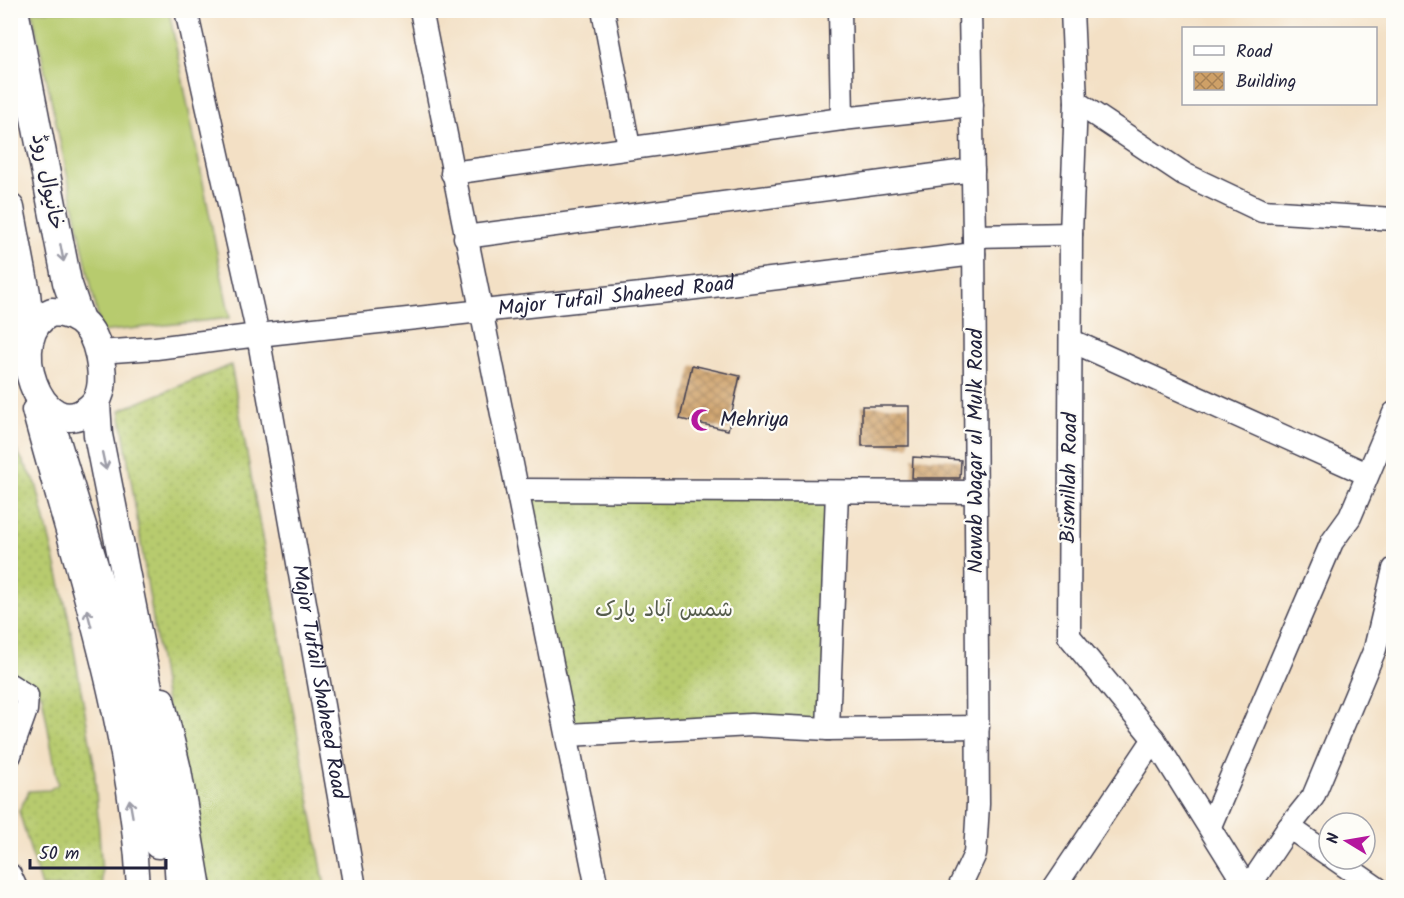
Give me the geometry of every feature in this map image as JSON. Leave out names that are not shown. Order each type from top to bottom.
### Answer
[{"type":"main road","name":"خانیوال روڈ","points":[[14,10],[22,116],[67,282],[79,317]]},
{"type":"main road","points":[[10,208],[26,293],[20,324],[22,334],[19,369],[47,411],[116,638],[180,888]]},
{"type":"main road","points":[[20,324],[51,312],[66,312],[79,317],[91,333],[99,352],[101,389],[96,404],[98,435],[140,636],[167,836],[162,888]]},
{"type":"main road","points":[[47,411],[71,417],[84,414],[96,404]]},
{"type":"street","name":"Major Tufail Shaheed Road","points":[[186,10],[258,334],[355,888]]},
{"type":"street","points":[[421,10],[597,888]]},
{"type":"street","points":[[603,10],[629,147]]},
{"type":"street","points":[[840,10],[842,119]]},
{"type":"street","name":"Nawab Waqar ul Mulk Road","points":[[959,888],[975,854],[978,727],[970,10]]},
{"type":"street","name":"Bismillah Road","points":[[1072,10],[1076,102],[1071,234],[1068,636],[1154,739],[1248,888]]},
{"type":"street","points":[[1076,102],[1184,174],[1262,211],[1394,219]]},
{"type":"street","points":[[452,173],[842,119],[972,105]]},
{"type":"street","points":[[465,237],[973,170]]},
{"type":"street","name":"Major Tufail Shaheed Road","points":[[258,334],[480,311],[1071,234]]},
{"type":"street","points":[[99,352],[156,348],[258,334]]},
{"type":"street","points":[[1072,341],[1367,474]]},
{"type":"street","points":[[19,369],[111,698],[136,836],[138,888]]},
{"type":"street","points":[[1210,826],[1328,552],[1350,517],[1394,413]]},
{"type":"street","points":[[517,490],[976,492]]},
{"type":"street","points":[[828,729],[837,492]]},
{"type":"street","points":[[1248,888],[1289,827],[1313,797],[1375,649],[1394,569]]},
{"type":"street","points":[[140,636],[165,705],[180,770],[200,888]]},
{"type":"street","points":[[10,685],[27,696],[26,710],[10,755]]},
{"type":"street","points":[[568,735],[751,725],[828,729],[978,727]]},
{"type":"street","points":[[1054,888],[1154,739]]},
{"type":"street","points":[[1289,827],[1317,847]]},
{"type":"street","points":[[1352,871],[1377,888]]},
{"type":"street","points":[[10,875],[16,888]]},
{"type":"green space","points":[[32,11],[169,11],[230,318],[101,332]]},
{"type":"green space","points":[[231,365],[325,887],[195,887],[120,410]]},
{"type":"green space","points":[[10,440],[36,483],[68,615],[94,764],[103,887],[41,887],[19,811],[29,791],[49,790],[58,784],[42,695],[11,669]]},
{"type":"green space","name":"شمس آباد پارک","points":[[521,494],[832,498],[823,723],[571,731]]},
{"type":"building","points":[[692,365],[740,376],[728,430],[680,419]]},
{"type":"building","points":[[862,406],[909,406],[909,446],[862,446]]},
{"type":"building","points":[[913,457],[961,460],[960,478],[912,478]]},
{"type":"place","name":"Mehriya","points":[[702,420]]}]
